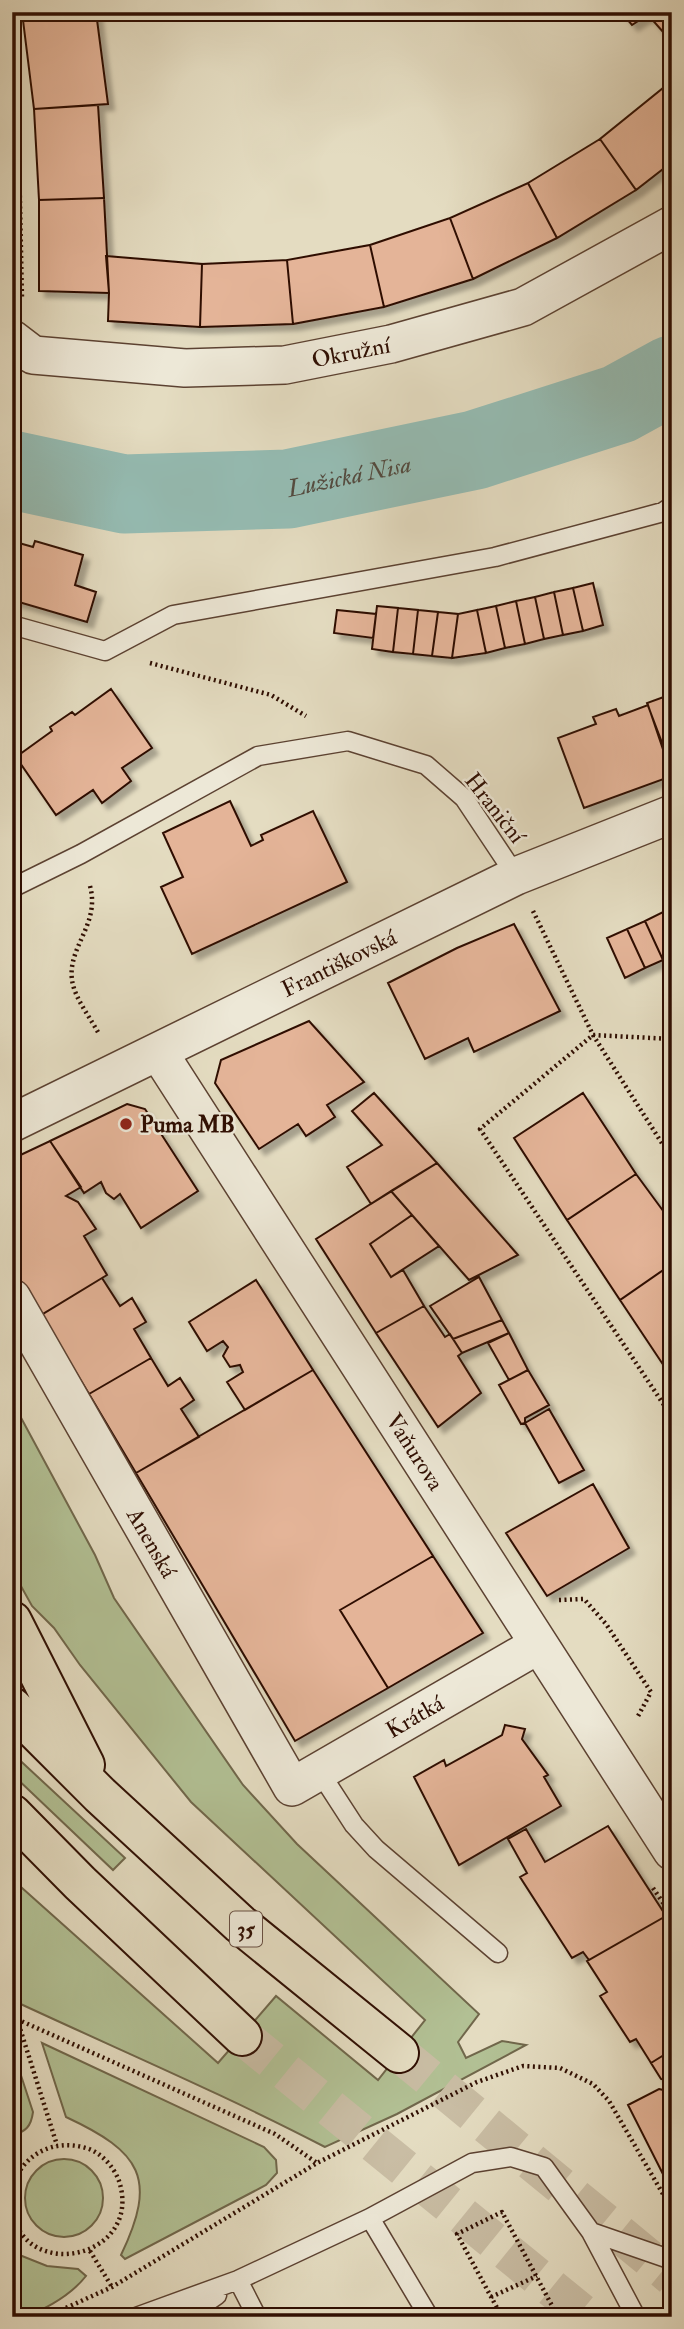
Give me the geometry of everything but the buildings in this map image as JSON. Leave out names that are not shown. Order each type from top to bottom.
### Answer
[{"type":"highway","points":[[12,1621],[100,1795]]},
{"type":"highway","name":"35","points":[[12,1707],[100,1795],[240,1924],[399,2053]]},
{"type":"highway","points":[[12,1814],[79,1883],[242,2036]]},
{"type":"street","name":"Okružní","points":[[12,339],[33,355],[184,368],[285,365],[391,344],[523,307],[672,225]]},
{"type":"street","name":"Františkovská","points":[[12,1123],[516,876],[672,814]]},
{"type":"street","name":"Vaňurova","points":[[159,1053],[672,1851]]},
{"type":"street","name":"Anenská","points":[[12,1298],[305,1779]]},
{"type":"street","name":"Krátká","points":[[305,1779],[538,1645]]},
{"type":"lane","points":[[12,625],[105,651],[173,615],[495,557],[663,512],[672,506]]},
{"type":"lane","points":[[12,888],[81,854],[258,756],[348,741]]},
{"type":"lane","name":"Hraniční","points":[[348,741],[426,765],[464,798],[516,876]]},
{"type":"lane","points":[[305,1779],[376,1849],[498,1952]]},
{"type":"lane","points":[[136,2317],[238,2280],[370,2217],[472,2163],[511,2157],[544,2167],[591,2232],[636,2317]]},
{"type":"lane","points":[[370,2217],[429,2317]]},
{"type":"lane","points":[[591,2232],[672,2260]]},
{"type":"lane","points":[[185,2317],[238,2280]]},
{"type":"lane","points":[[238,2280],[257,2317]]},
{"type":"path","points":[[12,64],[18,107],[21,298],[29,307]]},
{"type":"path","points":[[105,651],[271,695],[348,741]]},
{"type":"path","points":[[81,854],[94,901],[89,927],[72,960],[74,985],[102,1039]]},
{"type":"path","points":[[520,914],[544,902]]},
{"type":"path","points":[[531,908],[593,1035],[672,1159]]},
{"type":"path","points":[[672,1039],[593,1035],[480,1129],[672,1417]]},
{"type":"path","points":[[557,1600],[584,1599],[606,1624],[651,1692],[633,1726]]},
{"type":"path","points":[[15,2018],[57,2145]]},
{"type":"path","points":[[15,2018],[275,2134],[317,2163]]},
{"type":"path","points":[[46,2317],[112,2287],[317,2163],[477,2082],[523,2066],[560,2068],[593,2084],[601,2092],[663,2194],[672,2190]]},
{"type":"path","points":[[12,2190],[24,2163],[39,2151],[57,2145],[75,2145],[92,2150],[116,2175],[122,2192],[116,2226],[105,2240],[90,2251],[72,2255],[53,2254],[36,2246],[22,2233],[13,2215]]},
{"type":"path","points":[[502,2317],[457,2234],[502,2212],[558,2317]]},
{"type":"path","points":[[90,2251],[112,2287]]},
{"type":"path","points":[[491,2297],[537,2276]]},
{"type":"green space","points":[[12,1401],[95,1555],[114,1598],[243,1785],[297,1844],[479,2014],[458,2042],[466,2058],[502,2041],[526,2045],[397,2114],[325,2147],[209,2090],[12,2000],[12,1879],[218,2063],[276,1996],[378,2080],[425,2020],[191,1802],[80,1665],[54,1628],[32,1606],[12,1570]]},
{"type":"green space","points":[[12,1753],[125,1858],[113,1870],[12,1774]]},
{"type":"green space","points":[[42,2043],[264,2147],[276,2160],[277,2173],[266,2185],[125,2259],[121,2255],[139,2206],[140,2187],[136,2170],[126,2156],[111,2143],[66,2117]]},
{"type":"green space","points":[[12,2048],[33,2112],[27,2128],[12,2136]]},
{"type":"green space","points":[[64,2159],[79,2162],[92,2170],[100,2183],[103,2198],[100,2213],[92,2226],[79,2234],[64,2237],[49,2234],[36,2226],[28,2213],[25,2198],[28,2183],[36,2170],[49,2162]]},
{"type":"green space","points":[[12,2252],[47,2266],[78,2269],[86,2276],[53,2304],[32,2313],[12,2317]]},
{"type":"waterway","name":"Lužická Nisa","points":[[12,470],[124,494],[288,489],[475,450],[619,404],[672,375]]},
{"type":"tunnel","points":[[242,2036],[587,2317]]},
{"type":"tunnel","points":[[399,2053],[672,2277]]},
{"type":"place","name":"Puma MB","points":[[126,1124]]}]
